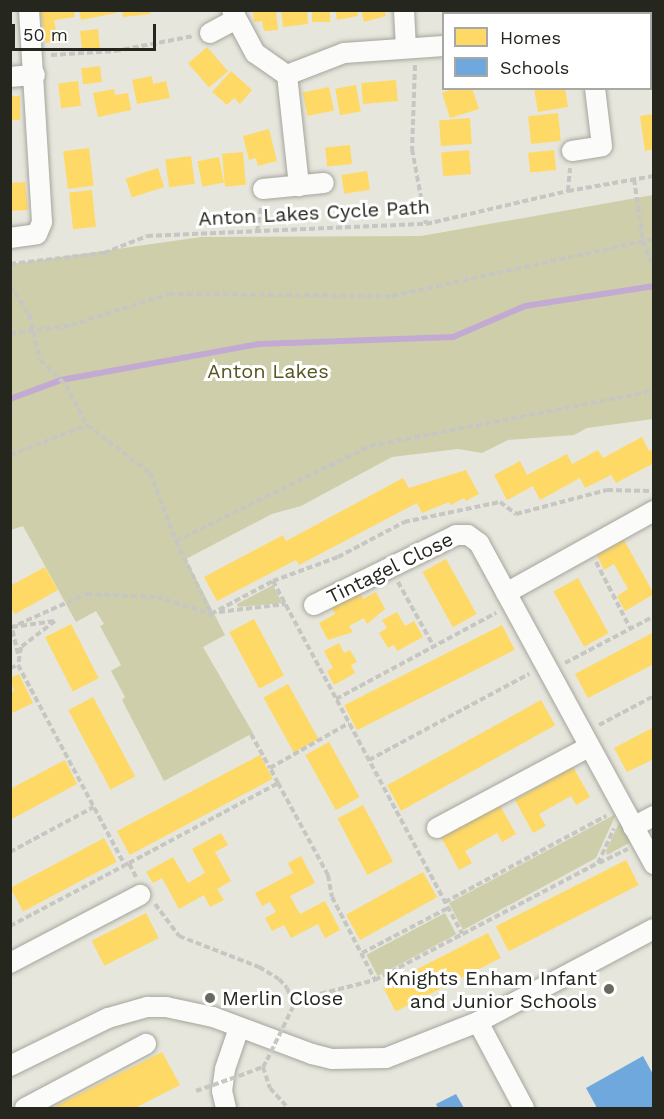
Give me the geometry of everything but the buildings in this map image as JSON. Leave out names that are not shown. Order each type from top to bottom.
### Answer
[{"type":"street","points":[[10,238],[37,234],[42,222],[29,10]]},
{"type":"street","points":[[404,10],[410,48]]},
{"type":"street","points":[[594,10],[612,12]]},
{"type":"street","points":[[210,33],[233,15],[255,53],[287,75],[299,186]]},
{"type":"street","points":[[287,75],[326,57],[442,46]]},
{"type":"street","points":[[10,77],[34,65]]},
{"type":"street","points":[[572,151],[602,146],[595,90]]},
{"type":"street","points":[[263,189],[324,183]]},
{"type":"street","points":[[509,598],[588,546],[654,511]]},
{"type":"street","name":"Tintagel Close","points":[[314,605],[456,535],[468,535],[479,543],[654,864]]},
{"type":"street","points":[[437,828],[586,740]]},
{"type":"street","points":[[638,835],[654,816]]},
{"type":"street","points":[[10,963],[142,894]]},
{"type":"street","points":[[10,1066],[108,1018],[147,1007],[200,1013],[312,1054],[368,1059],[403,1054],[478,1022],[654,929]]},
{"type":"street","points":[[478,1022],[524,1108]]},
{"type":"street","points":[[226,1108],[222,1091],[225,1068],[239,1028]]},
{"type":"street","points":[[25,1108],[146,1044]]},
{"type":"path","points":[[34,65],[210,33]]},
{"type":"path","points":[[410,48],[412,149],[426,224]]},
{"type":"path","name":"Anton Lakes Cycle Path","points":[[10,264],[104,253],[147,236],[426,224],[654,176]]},
{"type":"path","points":[[634,179],[643,241],[654,270]]},
{"type":"path","points":[[256,232],[263,189]]},
{"type":"path","points":[[10,334],[99,318],[169,294],[392,296],[654,239]]},
{"type":"path","points":[[10,285],[29,314],[40,360],[66,385],[87,425],[150,473],[176,541],[213,613]]},
{"type":"path","points":[[176,541],[370,446],[654,391]]},
{"type":"path","points":[[10,455],[87,425]]},
{"type":"path","points":[[213,613],[273,581],[339,557],[404,522],[500,502],[516,514],[607,490],[654,492]]},
{"type":"path","points":[[588,546],[630,628]]},
{"type":"path","points":[[390,567],[434,647]]},
{"type":"path","points":[[273,581],[462,933]]},
{"type":"path","points":[[11,627],[86,594],[157,597],[213,613],[286,604]]},
{"type":"path","points":[[336,699],[434,647],[509,598]]},
{"type":"path","points":[[369,760],[547,668],[654,616]]},
{"type":"path","points":[[11,627],[55,621],[35,634],[18,654]]},
{"type":"path","points":[[11,627],[18,654],[18,664],[142,894],[179,936],[260,967],[287,988],[294,1005]]},
{"type":"path","points":[[10,668],[18,664]]},
{"type":"path","points":[[586,740],[654,696]]},
{"type":"path","points":[[270,768],[349,723]]},
{"type":"path","points":[[251,734],[328,875],[332,897],[375,980]]},
{"type":"path","points":[[10,926],[278,783]]},
{"type":"path","points":[[10,852],[94,807]]},
{"type":"path","points":[[445,902],[623,808]]},
{"type":"path","points":[[598,863],[623,808]]},
{"type":"path","points":[[196,1092],[263,1067],[294,1005],[375,980],[598,863],[638,835]]},
{"type":"path","points":[[362,953],[448,908]]},
{"type":"path","points":[[263,1067],[270,1088],[288,1108]]},
{"type":"green space","name":"Anton Lakes","points":[[653,195],[653,419],[587,428],[574,435],[508,440],[482,453],[458,449],[392,457],[301,506],[272,514],[186,559],[225,635],[203,647],[253,733],[164,781],[122,700],[125,697],[111,671],[121,665],[100,626],[104,624],[96,611],[76,622],[23,526],[11,530],[11,264],[201,237],[421,236]]},
{"type":"green space","points":[[273,585],[282,603],[238,607],[237,604]]},
{"type":"green space","points":[[616,814],[596,858],[463,930],[449,903]]},
{"type":"green space","points":[[620,821],[631,842],[607,855],[606,851]]},
{"type":"green space","points":[[445,913],[456,934],[378,976],[366,955]]},
{"type":"waterway","points":[[10,399],[61,380],[259,344],[453,337],[525,306],[654,286]]},
{"type":"place","name":"Knights Enham Infant and Junior Schools","points":[[609,989]]},
{"type":"place","name":"Merlin Close","points":[[210,998]]}]
